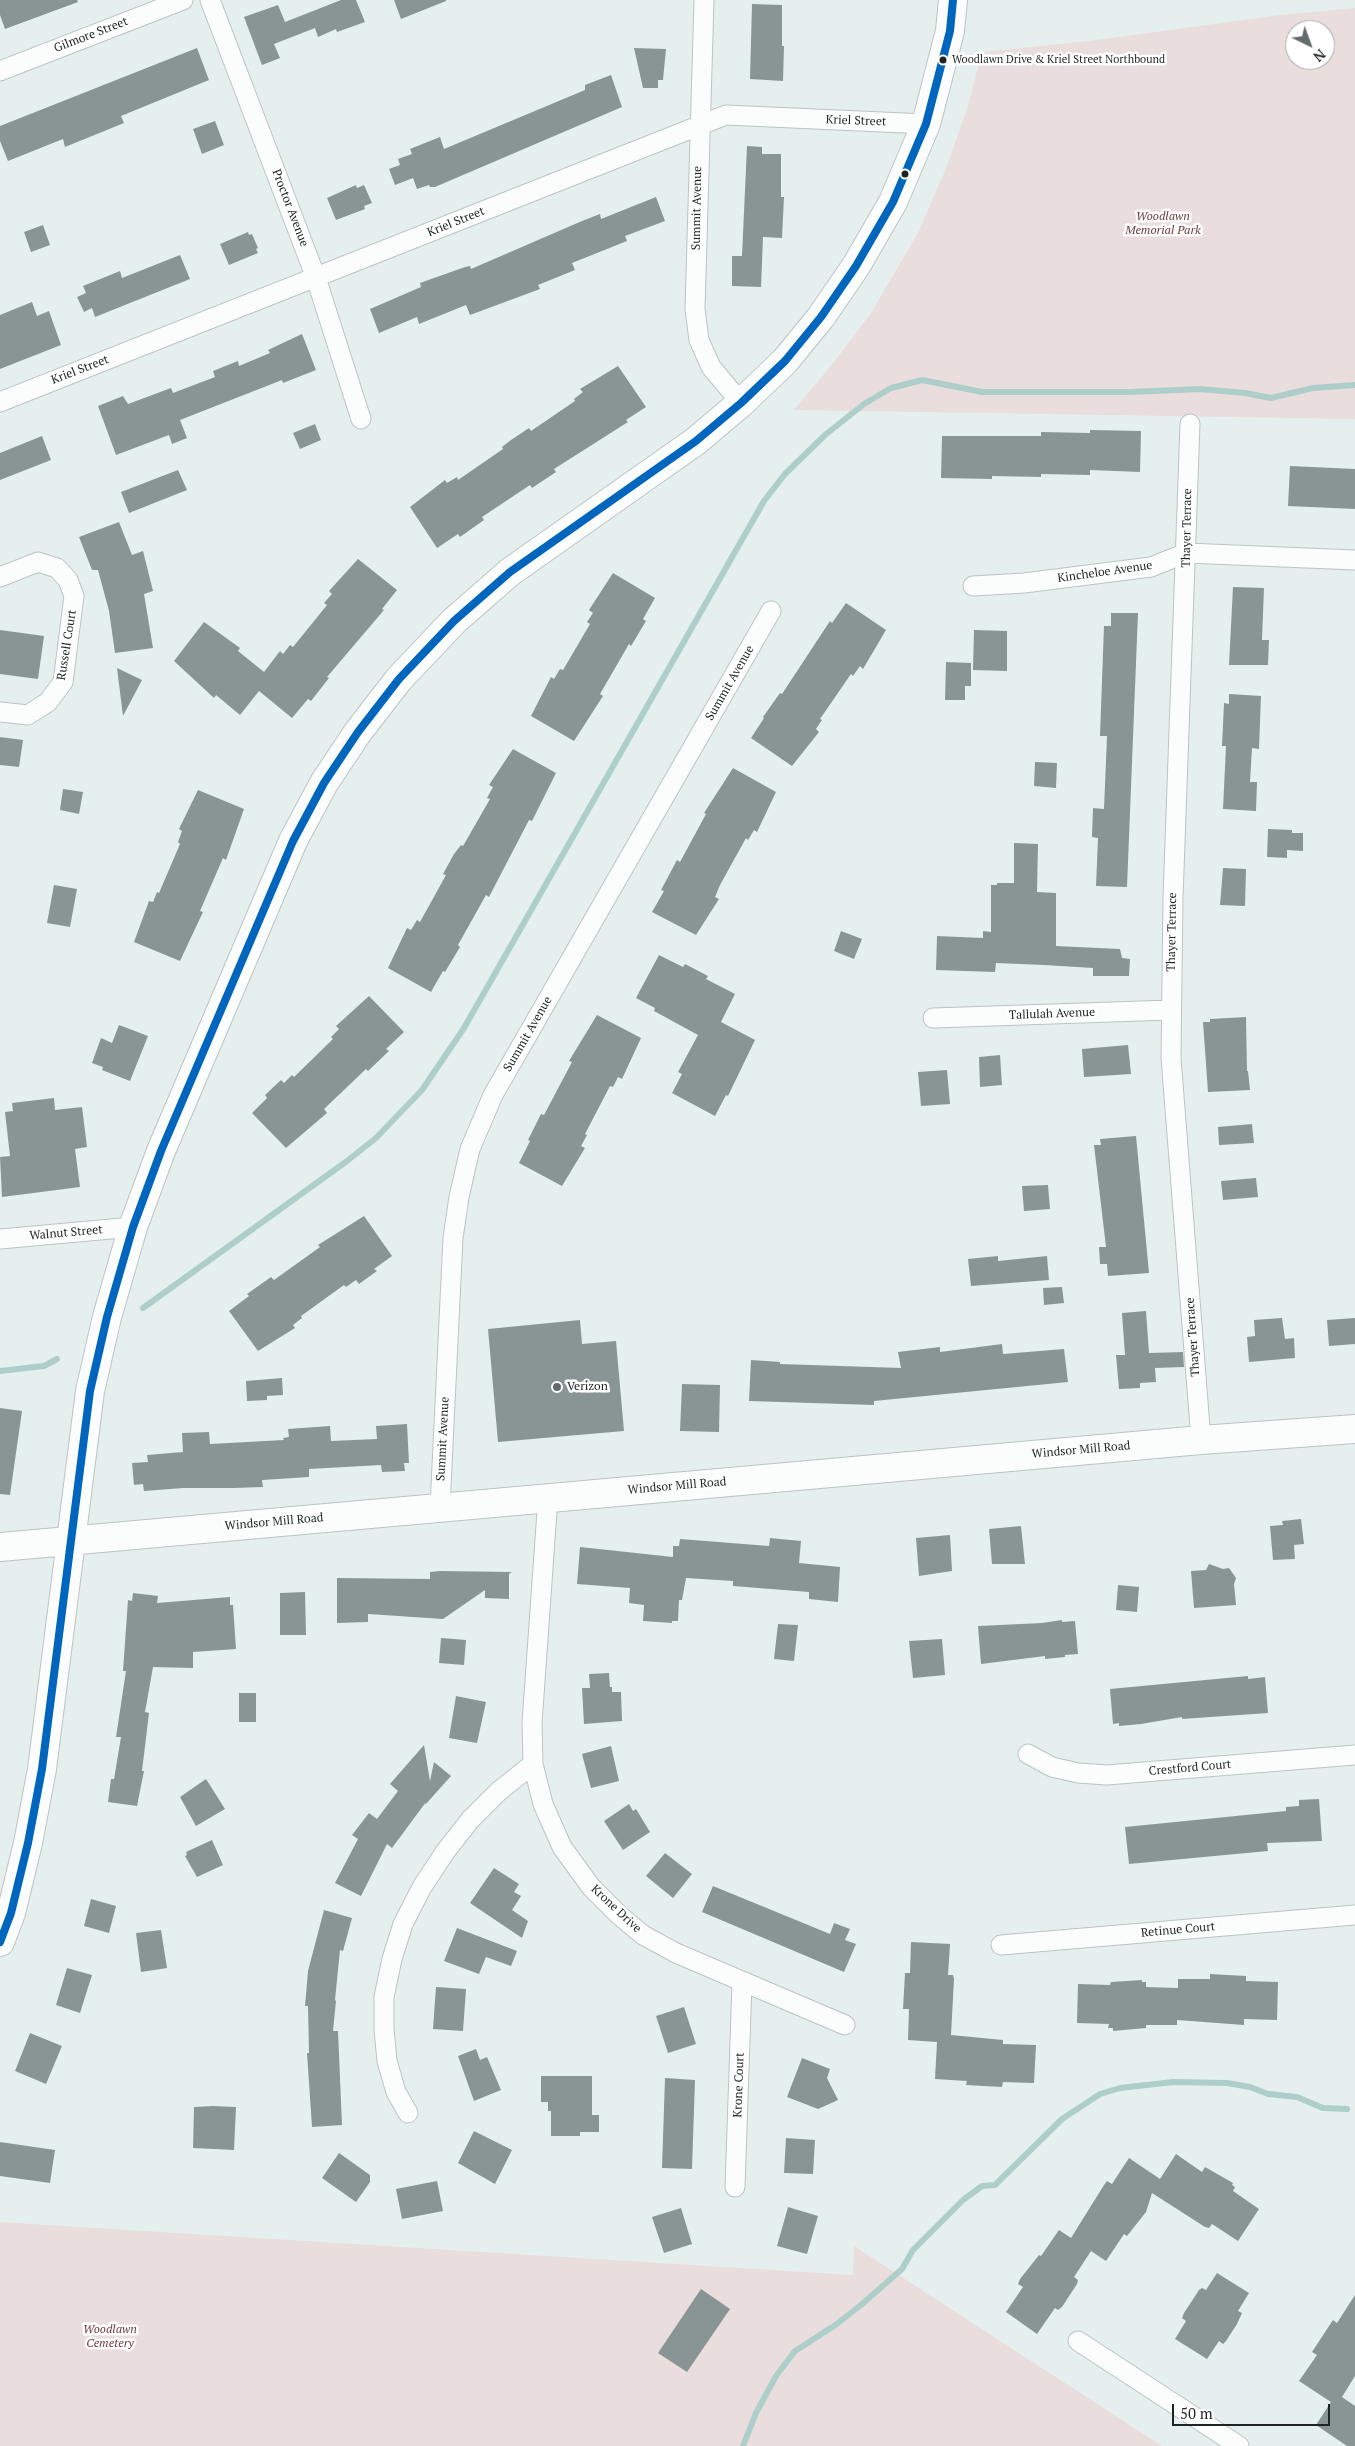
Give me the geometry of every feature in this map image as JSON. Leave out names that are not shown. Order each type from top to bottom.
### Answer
[{"type":"main road","points":[[0,1942],[11,1913],[26,1852],[42,1769],[90,1391],[107,1316],[133,1228],[161,1151],[293,841],[324,783],[358,732],[399,679],[454,621],[503,578],[696,441],[742,403],[785,361],[820,317],[856,266],[893,202],[926,124],[948,40],[953,0]]},
{"type":"main road","name":"Windsor Mill Road","points":[[0,1547],[1201,1440],[1355,1429]]},
{"type":"street","name":"Gilmore Street","points":[[0,71],[182,0]]},
{"type":"street","name":"Proctor Avenue","points":[[210,0],[316,278],[361,419]]},
{"type":"street","name":"Summit Avenue","points":[[704,0],[695,309],[700,340],[711,367],[742,403]]},
{"type":"street","name":"Kriel Street","points":[[0,402],[726,115],[926,124]]},
{"type":"street","name":"Thayer Terrace","points":[[1190,424],[1173,898],[1171,1058],[1201,1440]]},
{"type":"street","name":"Kincheloe Avenue","points":[[973,586],[1024,583],[1151,567],[1186,553],[1355,560]]},
{"type":"street","name":"Russell Court","points":[[0,577],[38,562],[57,568],[68,580],[74,596],[63,682],[48,702],[28,715],[0,712]]},
{"type":"street","name":"Summit Avenue","points":[[440,1507],[453,1238],[459,1197],[470,1148],[493,1096],[771,611]]},
{"type":"street","name":"Tallulah Avenue","points":[[934,1018],[1171,1010]]},
{"type":"street","name":"Walnut Street","points":[[0,1239],[133,1228]]},
{"type":"street","name":"Krone Drive","points":[[548,1497],[532,1723],[533,1764],[543,1804],[562,1847],[591,1887],[619,1915],[643,1935],[676,1953],[742,1983],[845,2025]]},
{"type":"street","name":"Crestford Court","points":[[1028,1754],[1052,1768],[1078,1773],[1107,1775],[1355,1755]]},
{"type":"street","points":[[408,2113],[396,2092],[387,2061],[384,2029],[384,1997],[392,1959],[404,1924],[422,1886],[470,1820],[499,1791],[533,1764]]},
{"type":"street","name":"Retinue Court","points":[[1001,1945],[1355,1915]]},
{"type":"street","name":"Krone Court","points":[[735,2187],[742,1983]]},
{"type":"street","points":[[1078,2341],[1239,2446]]},
{"type":"green space","name":"Woodlawn Memorial Park","points":[[1355,8],[1355,419],[794,410],[871,313],[918,233],[946,168],[967,109],[982,52],[1089,41],[1280,15]]},
{"type":"green space","name":"Woodlawn Cemetery","points":[[0,2222],[853,2275],[854,2246],[1162,2446],[0,2446]]},
{"type":"building","points":[[0,0],[77,0],[78,2],[5,29],[0,15]]},
{"type":"building","points":[[341,0],[356,0],[365,22],[337,32],[336,29],[318,37],[315,28],[274,44],[280,58],[262,65],[244,17],[278,5],[285,22]]},
{"type":"building","points":[[394,0],[446,0],[446,1],[401,19]]},
{"type":"building","points":[[752,4],[782,5],[783,81],[750,79]]},
{"type":"building","points":[[197,48],[209,80],[121,116],[124,123],[65,147],[63,139],[8,161],[0,141],[0,126]]},
{"type":"building","points":[[634,48],[666,49],[663,80],[658,80],[658,88],[643,88]]},
{"type":"building","points":[[611,75],[622,107],[435,187],[430,187],[429,185],[417,189],[413,178],[395,185],[389,169],[400,165],[398,159],[412,154],[410,149],[440,137],[444,149],[585,90],[585,85]]},
{"type":"building","points":[[215,121],[224,145],[202,154],[193,129]]},
{"type":"building","points":[[747,146],[762,147],[762,154],[781,154],[781,197],[784,197],[782,238],[763,237],[761,287],[732,286],[732,256],[742,256]]},
{"type":"building","points":[[356,185],[357,188],[364,185],[372,203],[364,206],[365,209],[336,220],[327,198]]},
{"type":"building","points":[[656,197],[665,221],[625,236],[627,241],[572,263],[575,270],[538,285],[540,289],[470,315],[466,305],[419,324],[417,317],[379,333],[370,309],[421,287],[420,283],[465,267],[470,266],[471,269],[582,221],[600,214],[601,219]]},
{"type":"building","points":[[43,225],[50,245],[31,252],[24,232]]},
{"type":"building","points":[[248,232],[249,235],[252,234],[258,248],[256,249],[258,253],[229,265],[220,244]]},
{"type":"building","points":[[180,255],[190,279],[95,317],[92,308],[84,312],[77,297],[86,293],[83,286],[120,271],[122,278]]},
{"type":"building","points":[[32,302],[37,316],[49,311],[61,345],[0,369],[0,315]]},
{"type":"building","points":[[302,334],[316,370],[283,383],[282,380],[180,420],[187,438],[172,444],[169,435],[116,455],[98,406],[123,396],[128,404],[171,388],[173,393],[215,377],[213,371],[238,361],[239,366],[270,353],[268,350]]},
{"type":"building","points":[[618,366],[646,407],[626,420],[628,422],[554,469],[556,472],[532,488],[530,485],[482,517],[484,520],[460,537],[458,534],[437,548],[410,507],[445,480],[447,483],[457,477],[458,480],[503,449],[502,447],[511,440],[529,428],[531,431],[575,401],[574,399],[583,392],[580,389]]},
{"type":"building","points":[[315,424],[321,440],[300,449],[293,433]]},
{"type":"building","points":[[1090,430],[1141,431],[1140,472],[1090,470],[1090,475],[992,476],[992,479],[941,478],[942,436],[1041,436],[1041,432],[1090,433]]},
{"type":"building","points":[[42,436],[51,460],[0,480],[0,453]]},
{"type":"building","points":[[1290,466],[1355,469],[1355,509],[1288,506]]},
{"type":"building","points":[[178,470],[187,490],[129,513],[121,492]]},
{"type":"building","points":[[119,522],[132,555],[143,551],[153,591],[144,594],[153,648],[115,653],[109,611],[98,570],[92,570],[79,537]]},
{"type":"building","points":[[358,559],[397,590],[382,609],[384,610],[327,677],[329,678],[311,701],[308,699],[292,718],[259,691],[240,715],[216,695],[214,698],[174,661],[204,622],[240,648],[238,651],[264,672],[280,651],[283,654],[290,645],[293,647],[327,605],[324,603],[332,594],[329,591]]},
{"type":"building","points":[[613,573],[655,598],[643,619],[646,621],[631,646],[629,644],[600,694],[603,696],[574,741],[531,716],[551,677],[554,679],[560,669],[563,670],[590,624],[587,622],[593,613],[589,610]]},
{"type":"building","points":[[1233,587],[1264,588],[1262,640],[1269,640],[1268,665],[1229,665]]},
{"type":"building","points":[[846,603],[886,630],[863,669],[860,666],[853,676],[851,674],[820,719],[822,720],[816,729],[819,732],[792,766],[751,738],[763,717],[780,693],[782,694],[830,621],[832,623]]},
{"type":"building","points":[[1111,613],[1138,613],[1127,887],[1096,886],[1098,838],[1092,837],[1093,808],[1104,809],[1107,736],[1100,736],[1104,626],[1111,626]]},
{"type":"building","points":[[0,630],[44,636],[38,679],[0,674]]},
{"type":"building","points":[[974,630],[1007,631],[1007,671],[973,670]]},
{"type":"building","points":[[946,662],[971,663],[971,686],[965,686],[965,700],[945,700]]},
{"type":"building","points":[[117,668],[142,680],[123,716]]},
{"type":"building","points":[[1229,694],[1261,696],[1259,749],[1252,748],[1250,782],[1257,782],[1256,811],[1223,809],[1226,746],[1222,746],[1224,703],[1229,704]]},
{"type":"building","points":[[0,737],[23,740],[19,767],[0,765]]},
{"type":"building","points":[[513,749],[556,773],[532,821],[529,820],[489,897],[486,895],[458,945],[460,947],[431,992],[388,968],[407,928],[411,930],[417,920],[420,922],[446,875],[443,874],[454,854],[461,845],[463,846],[490,799],[487,798],[493,787],[489,785]]},
{"type":"building","points":[[1035,762],[1057,763],[1056,788],[1034,786]]},
{"type":"building","points":[[733,768],[776,792],[757,832],[754,830],[748,840],[746,838],[720,885],[715,897],[719,899],[696,935],[652,912],[664,891],[661,890],[677,860],[680,862],[706,814],[704,813]]},
{"type":"building","points":[[63,789],[83,792],[79,814],[60,810]]},
{"type":"building","points":[[198,790],[244,809],[226,860],[223,858],[200,911],[203,912],[180,961],[134,942],[149,901],[153,902],[157,892],[159,893],[180,844],[178,842],[182,831],[179,829]]},
{"type":"building","points":[[1268,829],[1292,830],[1292,833],[1303,833],[1303,851],[1287,850],[1287,858],[1267,857]]},
{"type":"building","points":[[1014,843],[1038,844],[1037,892],[1056,893],[1056,946],[1120,949],[1122,958],[1130,959],[1129,976],[1093,976],[1093,968],[996,963],[995,972],[936,970],[937,936],[983,938],[983,931],[991,932],[991,885],[1014,883]]},
{"type":"building","points":[[1223,868],[1246,869],[1245,906],[1220,905]]},
{"type":"building","points":[[54,885],[77,889],[70,927],[47,923]]},
{"type":"building","points":[[841,931],[862,939],[854,959],[834,951]]},
{"type":"building","points":[[659,955],[683,967],[685,964],[708,976],[706,979],[735,994],[721,1022],[755,1040],[728,1096],[726,1095],[715,1116],[672,1093],[682,1074],[678,1072],[698,1035],[654,1011],[655,1008],[636,998]]},
{"type":"building","points":[[369,996],[404,1032],[386,1049],[389,1051],[368,1071],[366,1069],[324,1109],[327,1113],[286,1148],[252,1113],[267,1098],[265,1095],[281,1080],[284,1083],[292,1075],[294,1077],[333,1039],[331,1037],[339,1029],[336,1026]]},
{"type":"building","points":[[597,1015],[641,1038],[622,1079],[618,1077],[613,1087],[610,1086],[585,1134],[587,1135],[581,1146],[585,1148],[562,1186],[519,1163],[541,1114],[544,1115],[572,1062],[569,1061]]},
{"type":"building","points":[[1246,1017],[1247,1071],[1250,1090],[1208,1092],[1203,1022],[1210,1022],[1210,1019]]},
{"type":"building","points":[[119,1025],[148,1036],[130,1081],[102,1070],[103,1067],[92,1063],[101,1038],[112,1043]]},
{"type":"building","points":[[1128,1045],[1131,1074],[1084,1077],[1082,1049]]},
{"type":"building","points":[[1000,1055],[1002,1085],[980,1087],[979,1057]]},
{"type":"building","points":[[947,1070],[950,1104],[921,1106],[918,1072]]},
{"type":"building","points":[[54,1098],[55,1110],[82,1107],[87,1147],[75,1149],[80,1187],[2,1197],[0,1157],[10,1156],[5,1112],[13,1111],[12,1103]]},
{"type":"building","points":[[1252,1124],[1254,1143],[1219,1145],[1218,1127]]},
{"type":"building","points":[[1136,1136],[1149,1273],[1108,1276],[1107,1264],[1100,1264],[1099,1247],[1106,1247],[1094,1145],[1101,1145],[1100,1139]]},
{"type":"building","points":[[1256,1178],[1258,1197],[1223,1200],[1221,1181]]},
{"type":"building","points":[[1048,1185],[1050,1209],[1024,1211],[1022,1186]]},
{"type":"building","points":[[364,1216],[392,1256],[374,1269],[377,1271],[359,1284],[356,1280],[346,1287],[344,1285],[301,1316],[302,1318],[293,1325],[295,1328],[258,1351],[229,1311],[249,1296],[247,1294],[271,1277],[274,1280],[320,1247],[318,1245]]},
{"type":"building","points":[[998,1256],[998,1261],[1047,1256],[1049,1280],[971,1286],[968,1259]]},
{"type":"building","points":[[1062,1287],[1064,1303],[1044,1305],[1043,1288]]},
{"type":"building","points":[[1146,1311],[1149,1353],[1183,1352],[1184,1367],[1155,1368],[1156,1382],[1140,1383],[1140,1388],[1119,1389],[1116,1355],[1125,1355],[1122,1313]]},
{"type":"building","points":[[1282,1318],[1285,1339],[1294,1338],[1295,1358],[1249,1362],[1247,1337],[1255,1336],[1254,1320]]},
{"type":"building","points":[[1355,1318],[1355,1344],[1329,1346],[1327,1320]]},
{"type":"building","name":"Verizon","points":[[580,1320],[582,1344],[616,1341],[624,1431],[498,1442],[488,1329]]},
{"type":"building","points":[[1002,1344],[1003,1354],[1064,1349],[1068,1382],[874,1401],[874,1405],[749,1401],[751,1360],[780,1362],[780,1364],[901,1368],[898,1352],[940,1347],[940,1352]]},
{"type":"building","points":[[282,1378],[283,1395],[267,1396],[267,1400],[247,1401],[246,1381]]},
{"type":"building","points":[[682,1384],[720,1385],[719,1432],[680,1431]]},
{"type":"building","points":[[0,1408],[22,1411],[10,1495],[0,1494]]},
{"type":"building","points":[[407,1424],[409,1463],[404,1463],[405,1471],[382,1472],[381,1465],[309,1469],[309,1477],[262,1480],[263,1487],[183,1488],[144,1491],[143,1484],[134,1485],[132,1463],[148,1462],[147,1455],[183,1452],[182,1433],[209,1432],[210,1444],[284,1440],[283,1438],[289,1437],[288,1429],[330,1426],[331,1441],[377,1439],[376,1426]]},
{"type":"building","points":[[1301,1519],[1304,1544],[1294,1545],[1295,1559],[1273,1560],[1270,1526],[1283,1525],[1282,1521]]},
{"type":"building","points":[[1021,1526],[1025,1564],[992,1564],[989,1529]]},
{"type":"building","points":[[950,1535],[952,1571],[919,1576],[916,1538]]},
{"type":"building","points":[[770,1538],[801,1541],[799,1563],[840,1567],[838,1602],[809,1599],[809,1592],[733,1586],[733,1581],[686,1578],[682,1600],[679,1600],[678,1621],[672,1621],[672,1623],[643,1621],[644,1605],[629,1603],[630,1588],[577,1584],[580,1547],[673,1557],[673,1546],[679,1546],[680,1539],[769,1546]]},
{"type":"building","points":[[1209,1564],[1223,1569],[1229,1568],[1236,1578],[1234,1584],[1236,1605],[1194,1608],[1191,1571],[1206,1570]]},
{"type":"building","points":[[430,1572],[512,1572],[509,1574],[509,1599],[485,1598],[485,1590],[443,1619],[368,1614],[368,1622],[337,1623],[337,1578],[430,1579]]},
{"type":"building","points":[[1118,1585],[1139,1587],[1137,1612],[1116,1610]]},
{"type":"building","points":[[305,1592],[306,1635],[280,1635],[280,1593]]},
{"type":"building","points":[[133,1593],[158,1596],[157,1603],[230,1597],[230,1605],[233,1605],[236,1649],[193,1652],[193,1668],[153,1667],[145,1712],[149,1713],[142,1771],[144,1771],[137,1806],[108,1802],[111,1779],[114,1779],[121,1737],[116,1737],[126,1671],[123,1671],[128,1600],[132,1601]]},
{"type":"building","points":[[1062,1620],[1062,1622],[1075,1621],[1078,1654],[1065,1655],[1065,1657],[1045,1659],[1045,1656],[981,1664],[978,1626],[1042,1623]]},
{"type":"building","points":[[778,1624],[798,1625],[794,1661],[774,1659]]},
{"type":"building","points":[[441,1638],[466,1640],[464,1665],[439,1663]]},
{"type":"building","points":[[942,1639],[945,1675],[913,1678],[909,1641]]},
{"type":"building","points":[[609,1673],[612,1692],[621,1692],[622,1721],[584,1724],[582,1688],[590,1688],[589,1674]]},
{"type":"building","points":[[1248,1676],[1248,1679],[1265,1677],[1268,1713],[1182,1719],[1182,1717],[1119,1726],[1119,1723],[1113,1724],[1110,1689]]},
{"type":"building","points":[[239,1693],[256,1693],[256,1722],[239,1722]]},
{"type":"building","points":[[456,1696],[486,1702],[477,1743],[449,1738]]},
{"type":"building","points":[[424,1745],[430,1781],[434,1762],[451,1776],[425,1805],[426,1802],[392,1848],[387,1844],[361,1896],[335,1883],[358,1839],[352,1835],[369,1813],[377,1819],[398,1791],[390,1784]]},
{"type":"building","points":[[611,1746],[619,1781],[591,1788],[582,1754]]},
{"type":"building","points":[[206,1779],[225,1809],[196,1826],[180,1797]]},
{"type":"building","points":[[1319,1799],[1322,1841],[1267,1843],[1268,1851],[1129,1864],[1125,1827],[1286,1811],[1286,1807],[1299,1806],[1299,1800]]},
{"type":"building","points":[[629,1804],[633,1811],[636,1809],[650,1832],[623,1850],[604,1821]]},
{"type":"building","points":[[212,1840],[223,1865],[197,1877],[185,1856],[187,1855],[186,1852]]},
{"type":"building","points":[[665,1853],[692,1874],[673,1898],[646,1876]]},
{"type":"building","points":[[494,1868],[519,1884],[514,1892],[521,1896],[512,1910],[528,1921],[522,1938],[470,1903]]},
{"type":"building","points":[[713,1886],[830,1934],[834,1923],[850,1929],[845,1940],[856,1944],[844,1972],[702,1912]]},
{"type":"building","points":[[91,1899],[116,1906],[109,1933],[84,1926]]},
{"type":"building","points":[[324,1910],[352,1918],[343,1951],[340,1950],[333,2031],[338,2031],[342,2125],[312,2127],[307,2053],[309,2053],[308,2006],[305,2006],[308,1971]]},
{"type":"building","points":[[457,1928],[517,1951],[511,1966],[486,1957],[479,1974],[444,1961]]},
{"type":"building","points":[[161,1930],[167,1968],[141,1972],[136,1933]]},
{"type":"building","points":[[911,1942],[950,1944],[948,1975],[953,1975],[954,1979],[951,2035],[1003,2040],[1003,2044],[1036,2045],[1034,2083],[1003,2082],[1002,2087],[966,2085],[967,2081],[935,2079],[937,2042],[908,2040],[909,2009],[903,2009],[905,1973],[910,1973]]},
{"type":"building","points":[[67,1968],[92,1975],[80,2013],[56,2005]]},
{"type":"building","points":[[1210,1974],[1246,1976],[1246,1981],[1278,1982],[1277,2020],[1244,2019],[1244,2025],[1177,2020],[1177,2025],[1146,2025],[1146,2028],[1113,2031],[1113,2028],[1108,2028],[1109,2024],[1077,2023],[1078,1984],[1110,1985],[1111,1982],[1142,1980],[1142,1982],[1146,1982],[1146,1987],[1178,1988],[1178,1979],[1210,1979]]},
{"type":"building","points":[[436,1987],[466,1989],[463,2031],[433,2029]]},
{"type":"building","points":[[684,2007],[696,2044],[668,2053],[656,2016]]},
{"type":"building","points":[[30,2033],[62,2046],[46,2084],[15,2071]]},
{"type":"building","points":[[476,2049],[480,2060],[487,2057],[501,2090],[474,2101],[458,2056]]},
{"type":"building","points":[[802,2058],[830,2069],[827,2078],[838,2100],[818,2109],[787,2097]]},
{"type":"building","points":[[541,2076],[592,2076],[592,2115],[599,2115],[599,2132],[580,2132],[580,2136],[551,2136],[551,2111],[548,2111],[548,2102],[541,2102]]},
{"type":"building","points":[[665,2078],[695,2080],[692,2169],[662,2168]]},
{"type":"building","points":[[194,2107],[236,2107],[234,2150],[193,2148]]},
{"type":"building","points":[[474,2131],[512,2150],[495,2184],[458,2163]]},
{"type":"building","points":[[786,2138],[815,2140],[813,2174],[784,2173]]},
{"type":"building","points":[[0,2142],[55,2150],[50,2183],[0,2176]]},
{"type":"building","points":[[339,2153],[370,2175],[370,2182],[356,2202],[322,2178]]},
{"type":"building","points":[[1176,2154],[1202,2172],[1205,2167],[1233,2183],[1232,2185],[1235,2187],[1233,2191],[1259,2209],[1238,2241],[1212,2224],[1209,2228],[1205,2227],[1152,2193],[1146,2212],[1127,2236],[1124,2234],[1106,2261],[1091,2251],[1074,2277],[1078,2280],[1077,2284],[1062,2307],[1058,2310],[1055,2308],[1037,2334],[1006,2312],[1023,2287],[1018,2284],[1020,2279],[1039,2255],[1041,2256],[1059,2230],[1071,2238],[1104,2185],[1107,2181],[1112,2184],[1129,2158],[1160,2179]]},
{"type":"building","points":[[437,2181],[443,2211],[402,2219],[396,2189]]},
{"type":"building","points":[[788,2207],[818,2216],[807,2254],[777,2246]]},
{"type":"building","points":[[681,2208],[692,2244],[664,2253],[652,2217]]},
{"type":"building","points":[[1217,2273],[1249,2293],[1238,2311],[1242,2313],[1237,2324],[1226,2341],[1223,2344],[1219,2341],[1207,2359],[1175,2339],[1186,2321],[1182,2318],[1184,2313],[1199,2290],[1202,2288],[1206,2290]]},
{"type":"building","points":[[701,2289],[730,2309],[687,2372],[658,2353]]},
{"type":"building","points":[[1355,2295],[1355,2376],[1342,2397],[1355,2406],[1355,2446],[1347,2446],[1316,2425],[1331,2402],[1299,2381],[1317,2355],[1312,2352],[1333,2320],[1337,2323]]},
{"type":"waterway","points":[[143,1308],[347,1161],[376,1138],[422,1090],[464,1028],[764,501],[785,474],[825,435],[864,404],[891,388],[922,380],[982,392],[1129,392],[1200,389],[1245,393],[1271,398],[1313,388],[1355,385]]},
{"type":"waterway","points":[[0,1371],[44,1366],[57,1359]]},
{"type":"waterway","points":[[743,2446],[756,2413],[776,2376],[795,2351],[834,2326],[861,2305],[902,2269],[913,2250],[963,2200],[982,2186],[995,2185],[1062,2119],[1100,2094],[1120,2088],[1173,2082],[1227,2083],[1250,2087],[1268,2094],[1297,2097],[1323,2108],[1347,2109]]},
{"type":"transit line","points":[[0,1942],[11,1913],[28,1843],[42,1769],[90,1391],[107,1317],[133,1227],[161,1151],[293,841],[324,783],[358,732],[399,679],[454,621],[510,572],[696,441],[741,403],[785,361],[821,317],[856,266],[893,202],[926,124],[950,31],[953,0]]},
{"type":"place","name":"Woodlawn Drive & Kriel Street Northbound","points":[[943,60]]},
{"type":"place","name":"Verizon","points":[[557,1387]]}]
